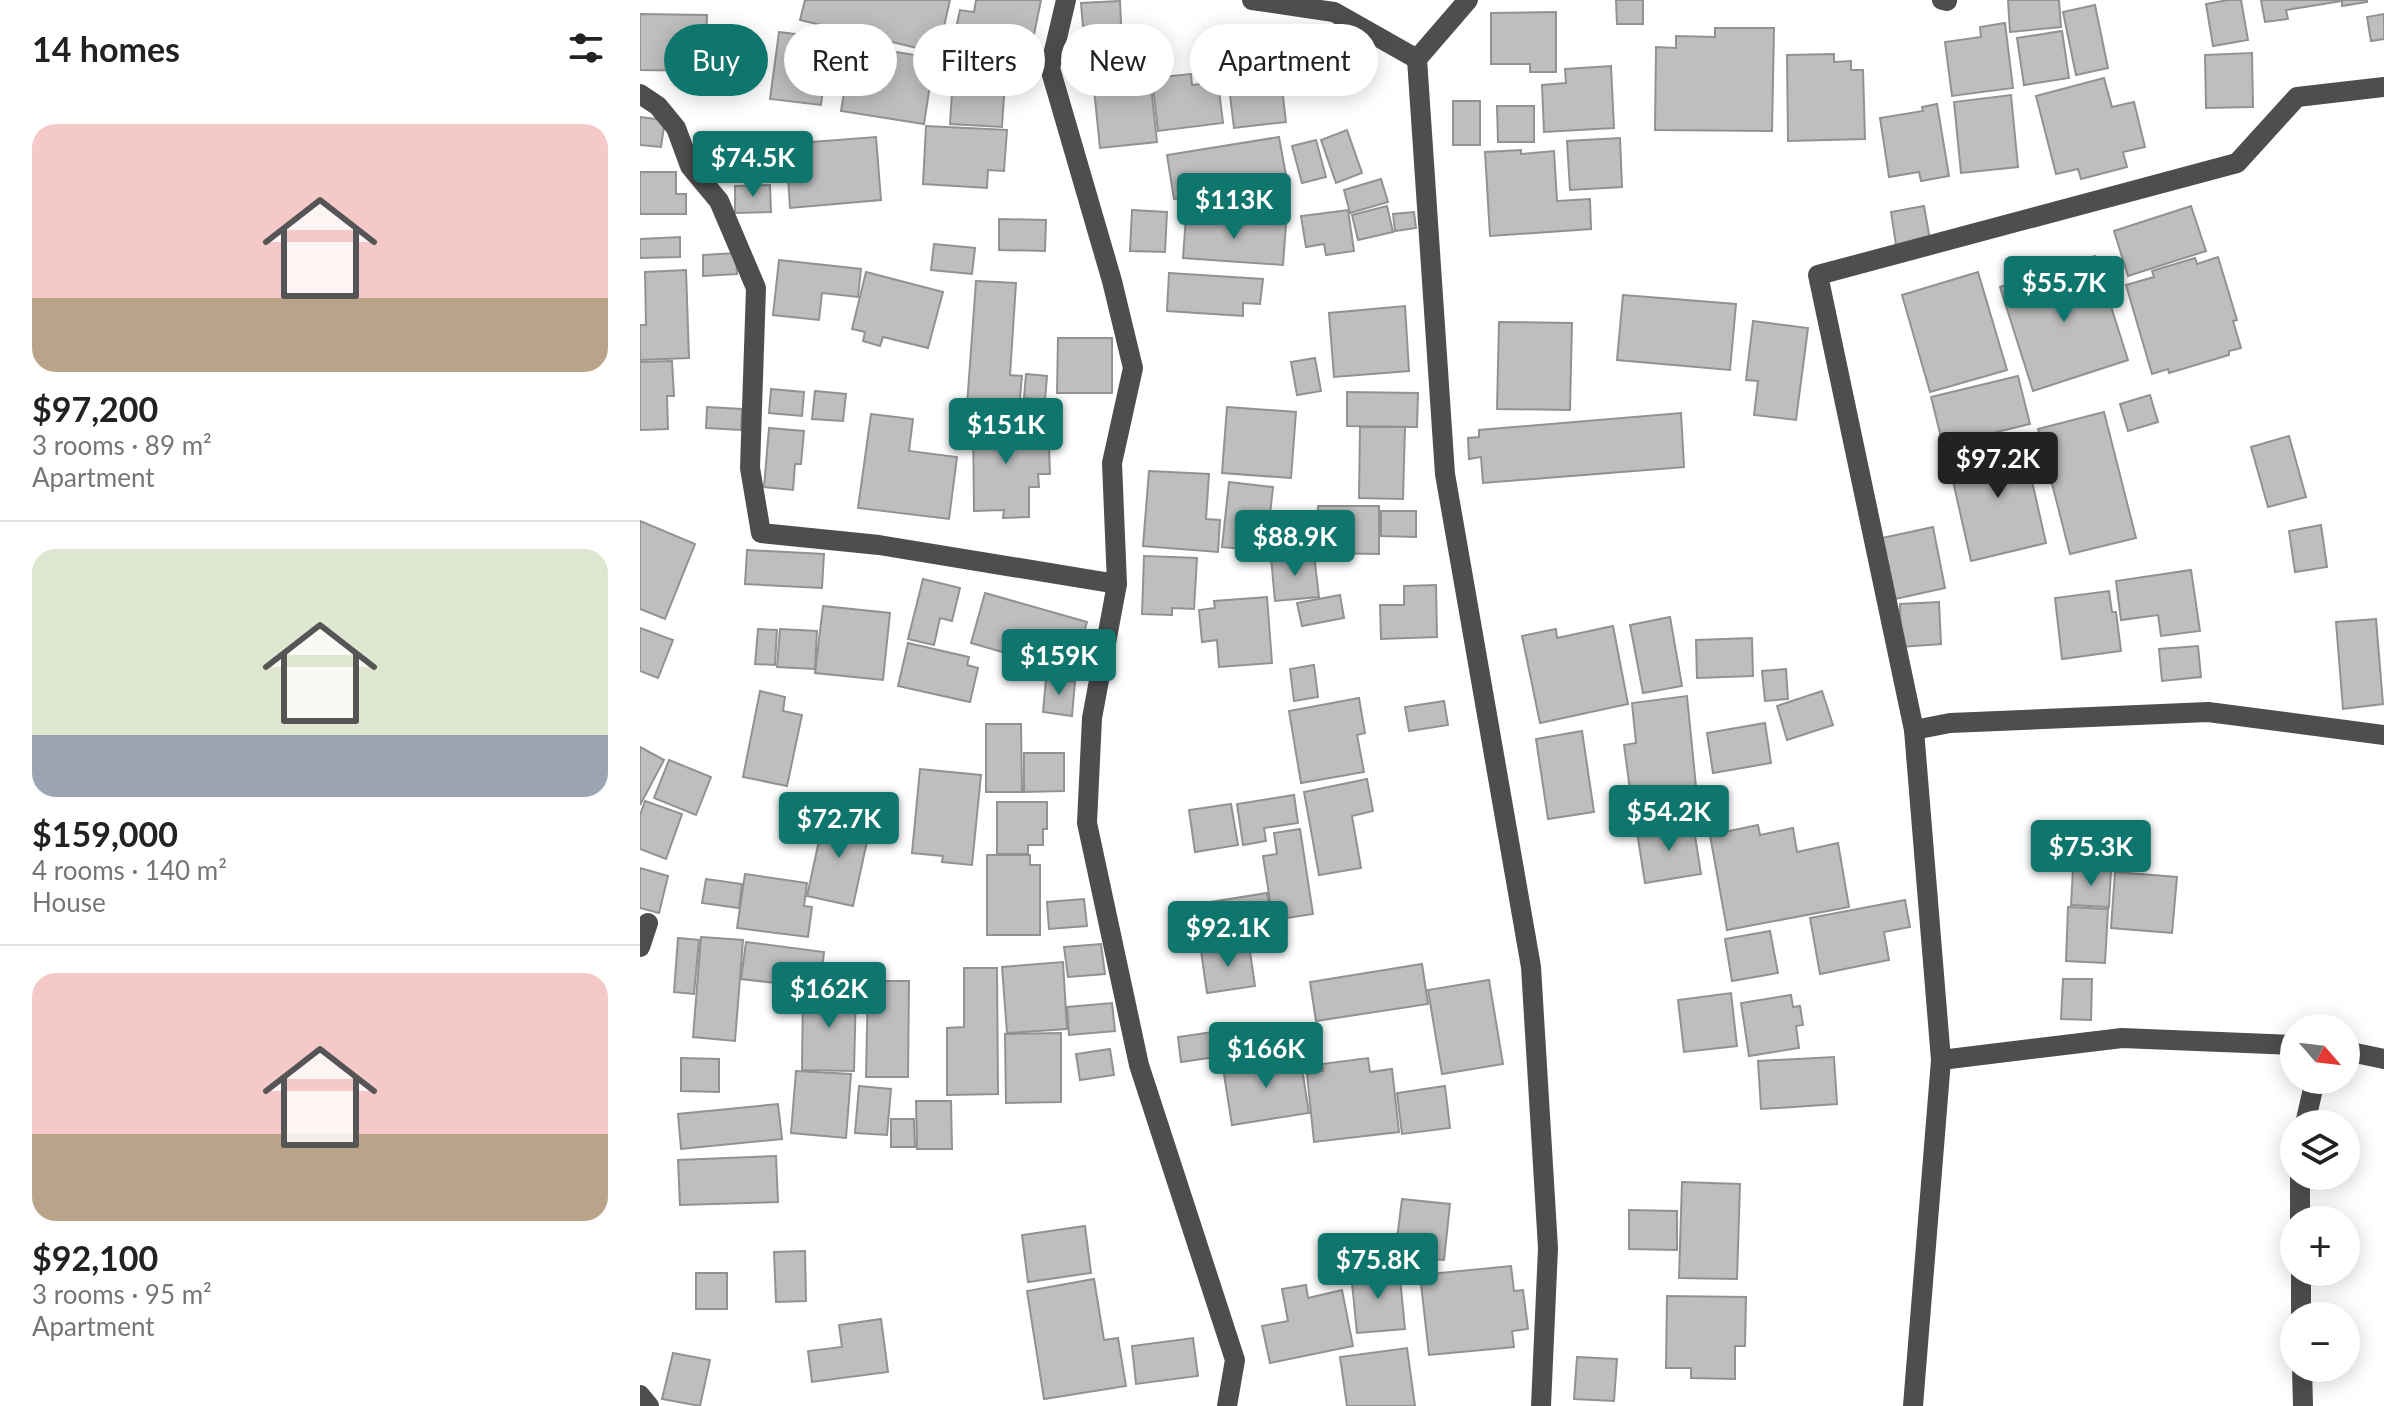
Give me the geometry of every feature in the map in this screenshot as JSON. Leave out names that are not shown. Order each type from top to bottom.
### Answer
[{"type":"street","points":[[1066,0],[1050,68],[1112,281],[1133,368],[1112,463],[1117,584],[1092,718],[1087,823],[1139,1065],[1235,1360],[1227,1406]]},
{"type":"street","points":[[1252,0],[1334,12],[1417,59]]},
{"type":"street","points":[[1468,0],[1417,59],[1445,474],[1531,967],[1548,1248],[1541,1406]]},
{"type":"street","points":[[1913,1406],[1941,1060],[1914,730],[1818,275],[2237,163],[2297,97],[2384,87]]},
{"type":"street","points":[[640,94],[658,106],[676,128],[690,166],[719,201],[756,288],[750,468],[761,533],[879,545],[1117,584]]},
{"type":"street","points":[[1914,730],[1950,723],[2208,712],[2384,735]]},
{"type":"street","points":[[640,947],[648,923]]},
{"type":"street","points":[[1941,1060],[2122,1038],[2280,1044]]},
{"type":"street","points":[[2360,1054],[2384,1059]]},
{"type":"street","points":[[2302,1382],[2303,1406]]},
{"type":"street","points":[[640,1395],[649,1406]]},
{"type":"building","points":[[805,0],[950,0],[945,24],[913,24],[913,47],[897,43],[897,24],[817,24],[800,20]]},
{"type":"building","points":[[976,0],[1041,0],[1036,24],[957,24],[960,10],[974,12]]},
{"type":"building","points":[[1616,0],[1643,0],[1643,24],[1617,24]]},
{"type":"building","points":[[2008,0],[2059,0],[2061,27],[2010,32]]},
{"type":"building","points":[[2241,0],[2248,40],[2213,46],[2206,4]]},
{"type":"building","points":[[2261,0],[2367,0],[2367,2],[2342,6],[2342,1],[2286,10],[2288,19],[2265,22]]},
{"type":"building","points":[[1120,1],[1121,24],[1083,24],[1081,3]]},
{"type":"building","points":[[2095,5],[2108,68],[2076,75],[2063,12]]},
{"type":"building","points":[[1556,12],[1556,72],[1530,72],[1530,64],[1491,64],[1491,13]]},
{"type":"building","points":[[640,14],[707,15],[707,24],[664,24],[664,70],[640,70]]},
{"type":"building","points":[[2384,14],[2384,39],[2371,41],[2367,17]]},
{"type":"building","points":[[2005,23],[2013,88],[1952,96],[1945,42],[1981,37],[1980,27]]},
{"type":"building","points":[[1715,28],[1774,28],[1772,131],[1655,130],[1656,47],[1676,48],[1676,36],[1715,37]]},
{"type":"building","points":[[2062,31],[2069,78],[2024,85],[2017,38]]},
{"type":"building","points":[[779,32],[784,33],[784,96],[822,96],[821,105],[770,99]]},
{"type":"building","points":[[897,52],[913,55],[913,96],[928,96],[924,124],[841,111],[844,96],[897,96]]},
{"type":"building","points":[[2252,53],[2253,107],[2206,108],[2205,55]]},
{"type":"building","points":[[1834,54],[1834,62],[1851,61],[1851,70],[1863,70],[1865,139],[1788,141],[1787,55]]},
{"type":"building","points":[[1611,66],[1614,128],[1544,132],[1542,85],[1566,83],[1565,69]]},
{"type":"building","points":[[1190,74],[1190,96],[1220,96],[1223,123],[1158,131],[1154,96],[1174,96],[1174,76]]},
{"type":"building","points":[[2104,78],[2112,107],[2134,102],[2145,147],[2123,152],[2127,167],[2081,179],[2078,169],[2056,174],[2036,96]]},
{"type":"building","points":[[2011,95],[2018,167],[1961,173],[1954,102]]},
{"type":"building","points":[[952,96],[1004,96],[1002,127],[950,124]]},
{"type":"building","points":[[1095,96],[1152,96],[1157,142],[1100,148]]},
{"type":"building","points":[[1230,96],[1283,96],[1286,122],[1234,128]]},
{"type":"building","points":[[1453,101],[1480,101],[1480,145],[1453,145]]},
{"type":"building","points":[[1937,104],[1949,176],[1921,181],[1919,172],[1889,177],[1880,118],[1923,111],[1922,107]]},
{"type":"building","points":[[1497,106],[1534,106],[1534,142],[1498,142]]},
{"type":"building","points":[[640,117],[665,120],[661,147],[640,145]]},
{"type":"building","points":[[926,126],[1007,130],[1004,171],[988,170],[987,188],[923,184]]},
{"type":"building","points":[[1347,130],[1362,173],[1336,183],[1321,140]]},
{"type":"building","points":[[876,137],[881,200],[790,208],[786,144]]},
{"type":"building","points":[[1279,137],[1287,181],[1267,184],[1268,196],[1239,200],[1237,189],[1174,199],[1167,155]]},
{"type":"building","points":[[1620,138],[1622,187],[1570,190],[1567,141]]},
{"type":"building","points":[[1316,140],[1326,177],[1302,183],[1292,146]]},
{"type":"building","points":[[1521,150],[1521,154],[1554,151],[1557,201],[1590,199],[1591,229],[1490,236],[1485,152]]},
{"type":"building","points":[[640,172],[676,172],[676,194],[686,194],[686,214],[640,214]]},
{"type":"building","points":[[1381,179],[1388,202],[1350,213],[1344,190]]},
{"type":"building","points":[[770,185],[771,212],[735,213],[735,186]]},
{"type":"building","points":[[1387,206],[1393,232],[1358,240],[1352,215]]},
{"type":"building","points":[[1924,206],[1930,240],[1896,245],[1891,212]]},
{"type":"building","points":[[2191,206],[2206,251],[2128,276],[2114,231]]},
{"type":"building","points":[[1132,210],[1167,212],[1165,252],[1130,251]]},
{"type":"building","points":[[1348,210],[1354,251],[1326,255],[1324,244],[1306,247],[1301,216]]},
{"type":"building","points":[[1414,212],[1416,228],[1395,231],[1393,214]]},
{"type":"building","points":[[1186,217],[1286,224],[1283,265],[1183,258]]},
{"type":"building","points":[[999,219],[1046,220],[1045,251],[999,250]]},
{"type":"building","points":[[680,237],[680,257],[640,258],[640,239]]},
{"type":"building","points":[[934,244],[975,248],[972,274],[931,270]]},
{"type":"building","points":[[736,253],[737,274],[703,276],[703,255]]},
{"type":"building","points":[[2095,256],[2128,360],[2033,391],[2000,287]]},
{"type":"building","points":[[2218,257],[2237,320],[2233,321],[2241,348],[2229,351],[2229,355],[2169,373],[2168,369],[2152,374],[2126,285],[2154,277],[2152,271],[2195,258],[2197,264]]},
{"type":"building","points":[[779,260],[861,269],[858,297],[822,293],[819,320],[773,315]]},
{"type":"building","points":[[686,270],[689,358],[640,360],[640,325],[646,325],[645,272]]},
{"type":"building","points":[[866,272],[943,292],[928,348],[883,337],[880,346],[863,341],[865,332],[852,329]]},
{"type":"building","points":[[1978,272],[2007,370],[1930,392],[1902,295]]},
{"type":"building","points":[[1169,273],[1263,279],[1260,304],[1243,303],[1243,316],[1167,311]]},
{"type":"building","points":[[976,281],[1016,283],[1010,375],[1022,376],[1019,409],[967,406]]},
{"type":"building","points":[[1623,295],[1736,304],[1730,370],[1617,360]]},
{"type":"building","points":[[1405,306],[1409,371],[1334,377],[1329,313]]},
{"type":"building","points":[[1753,321],[1808,328],[1796,420],[1754,415],[1758,381],[1746,380]]},
{"type":"building","points":[[1499,322],[1572,323],[1570,410],[1497,409]]},
{"type":"building","points":[[1058,338],[1112,338],[1112,393],[1057,393]]},
{"type":"building","points":[[1315,358],[1321,391],[1297,395],[1291,362]]},
{"type":"building","points":[[672,361],[674,396],[667,396],[668,429],[640,430],[640,362]]},
{"type":"building","points":[[1026,374],[1047,376],[1045,400],[1024,398]]},
{"type":"building","points":[[2018,376],[2030,424],[1943,445],[1931,397]]},
{"type":"building","points":[[771,389],[804,392],[802,416],[769,413]]},
{"type":"building","points":[[815,391],[846,394],[843,421],[812,419]]},
{"type":"building","points":[[1347,392],[1418,393],[1417,427],[1347,426]]},
{"type":"building","points":[[2150,395],[2158,422],[2128,431],[2120,404]]},
{"type":"building","points":[[707,407],[742,409],[741,430],[706,428]]},
{"type":"building","points":[[1227,407],[1296,412],[1291,478],[1222,473]]},
{"type":"building","points":[[2104,412],[2136,538],[2070,554],[2038,429]]},
{"type":"building","points":[[1681,413],[1684,467],[1483,483],[1481,457],[1469,459],[1468,438],[1479,437],[1479,430]]},
{"type":"building","points":[[871,414],[913,419],[909,451],[957,457],[949,519],[858,508]]},
{"type":"building","points":[[1027,418],[1028,437],[1038,437],[1038,447],[1049,447],[1050,474],[1038,474],[1039,487],[1029,487],[1029,517],[1003,518],[1004,510],[974,511],[973,419]]},
{"type":"building","points":[[1360,427],[1405,427],[1403,499],[1359,498]]},
{"type":"building","points":[[769,428],[804,431],[801,464],[795,464],[793,490],[764,487]]},
{"type":"building","points":[[2289,436],[2306,497],[2268,507],[2251,447]]},
{"type":"building","points":[[2022,437],[2046,543],[1971,561],[1953,481],[1965,479],[1959,451]]},
{"type":"building","points":[[1149,471],[1209,474],[1206,519],[1220,520],[1218,552],[1143,546]]},
{"type":"building","points":[[1229,482],[1273,487],[1266,551],[1222,547]]},
{"type":"building","points":[[1318,506],[1379,506],[1379,554],[1317,553]]},
{"type":"building","points":[[1381,511],[1416,511],[1416,537],[1381,536]]},
{"type":"building","points":[[1274,514],[1316,514],[1316,551],[1274,551]]},
{"type":"building","points":[[640,521],[695,544],[665,619],[640,609]]},
{"type":"building","points":[[2321,525],[2327,567],[2295,572],[2289,531]]},
{"type":"building","points":[[1933,527],[1945,588],[1895,599],[1882,538]]},
{"type":"building","points":[[747,550],[824,554],[822,588],[745,584]]},
{"type":"building","points":[[1314,554],[1319,597],[1275,601],[1271,558]]},
{"type":"building","points":[[1144,556],[1197,558],[1194,609],[1172,608],[1172,615],[1142,614]]},
{"type":"building","points":[[2191,570],[2200,631],[2161,636],[2158,615],[2121,620],[2116,581]]},
{"type":"building","points":[[923,579],[960,588],[952,621],[940,618],[934,645],[908,639]]},
{"type":"building","points":[[1436,585],[1437,637],[1381,639],[1380,605],[1404,605],[1404,586]]},
{"type":"building","points":[[2109,591],[2112,612],[2116,612],[2121,651],[2062,659],[2055,598]]},
{"type":"building","points":[[985,593],[1087,622],[1072,672],[971,643]]},
{"type":"building","points":[[1340,595],[1344,618],[1302,626],[1297,603]]},
{"type":"building","points":[[1267,597],[1272,663],[1219,667],[1217,640],[1202,642],[1199,610],[1215,608],[1214,601]]},
{"type":"building","points":[[1939,602],[1941,644],[1901,647],[1900,604]]},
{"type":"building","points":[[823,606],[890,613],[883,680],[815,673]]},
{"type":"building","points":[[1670,617],[1682,686],[1643,693],[1630,625]]},
{"type":"building","points":[[2376,619],[2383,704],[2343,709],[2336,622]]},
{"type":"building","points":[[1613,626],[1628,704],[1540,723],[1522,636],[1556,629],[1557,638]]},
{"type":"building","points":[[640,628],[673,640],[658,678],[640,671]]},
{"type":"building","points":[[758,629],[777,630],[775,665],[755,664]]},
{"type":"building","points":[[780,629],[817,631],[815,669],[777,667]]},
{"type":"building","points":[[1752,638],[1753,676],[1697,678],[1696,640]]},
{"type":"building","points":[[908,643],[969,657],[967,665],[978,668],[970,702],[898,686]]},
{"type":"building","points":[[2198,646],[2201,677],[2162,681],[2159,649]]},
{"type":"building","points":[[1314,665],[1318,697],[1294,701],[1290,669]]},
{"type":"building","points":[[1786,669],[1788,699],[1765,701],[1762,671]]},
{"type":"building","points":[[1046,679],[1075,682],[1072,716],[1043,712]]},
{"type":"building","points":[[760,691],[785,697],[783,711],[802,715],[787,786],[743,777]]},
{"type":"building","points":[[1822,691],[1833,725],[1787,740],[1777,706]]},
{"type":"building","points":[[1687,696],[1698,807],[1643,813],[1641,789],[1630,790],[1624,745],[1636,743],[1632,703]]},
{"type":"building","points":[[1359,698],[1365,733],[1357,735],[1364,772],[1301,783],[1289,711]]},
{"type":"building","points":[[1444,701],[1448,725],[1409,731],[1405,707]]},
{"type":"building","points":[[1765,723],[1771,763],[1713,773],[1707,733]]},
{"type":"building","points":[[986,724],[1021,724],[1022,792],[986,792]]},
{"type":"building","points":[[1582,731],[1594,812],[1548,819],[1536,739]]},
{"type":"building","points":[[640,747],[664,760],[640,805]]},
{"type":"building","points":[[1024,753],[1064,753],[1064,791],[1024,792]]},
{"type":"building","points":[[669,760],[711,777],[696,815],[654,798]]},
{"type":"building","points":[[920,769],[981,775],[972,865],[942,862],[943,856],[912,853]]},
{"type":"building","points":[[1367,779],[1373,811],[1352,816],[1361,868],[1319,875],[1304,792]]},
{"type":"building","points":[[1294,795],[1298,823],[1264,828],[1266,841],[1243,845],[1237,804]]},
{"type":"building","points":[[645,801],[682,814],[666,859],[640,849],[640,815]]},
{"type":"building","points":[[997,802],[1047,802],[1047,829],[1043,829],[1043,845],[1028,845],[1028,854],[997,854]]},
{"type":"building","points":[[1231,804],[1238,845],[1195,852],[1189,810]]},
{"type":"building","points":[[825,813],[871,823],[853,906],[807,896]]},
{"type":"building","points":[[1693,823],[1701,874],[1645,883],[1637,832]]},
{"type":"building","points":[[1758,825],[1760,835],[1793,828],[1797,852],[1838,843],[1849,907],[1727,930],[1710,835]]},
{"type":"building","points":[[1300,829],[1313,914],[1273,920],[1263,856],[1277,854],[1274,833]]},
{"type":"building","points":[[2111,840],[2113,866],[2086,868],[2084,841]]},
{"type":"building","points":[[987,855],[1030,855],[1030,865],[1040,865],[1040,935],[987,935]]},
{"type":"building","points":[[640,868],[668,876],[659,913],[640,908]]},
{"type":"building","points":[[2073,869],[2111,871],[2109,907],[2071,905]]},
{"type":"building","points":[[2115,872],[2177,877],[2172,933],[2111,928]]},
{"type":"building","points":[[745,874],[807,883],[804,906],[812,907],[808,937],[737,928]]},
{"type":"building","points":[[706,879],[742,884],[739,908],[702,903]]},
{"type":"building","points":[[1267,893],[1273,929],[1216,938],[1210,902]]},
{"type":"building","points":[[1084,899],[1087,926],[1049,929],[1047,902]]},
{"type":"building","points":[[1905,900],[1910,927],[1884,932],[1889,960],[1820,974],[1810,918]]},
{"type":"building","points":[[2068,907],[2108,909],[2105,963],[2066,961]]},
{"type":"building","points":[[1770,931],[1778,973],[1732,981],[1725,939]]},
{"type":"building","points":[[701,937],[743,940],[735,1041],[693,1037]]},
{"type":"building","points":[[678,938],[699,940],[694,994],[674,992]]},
{"type":"building","points":[[746,942],[824,952],[820,988],[741,979]]},
{"type":"building","points":[[1101,944],[1105,974],[1068,977],[1064,947]]},
{"type":"building","points":[[1249,945],[1255,986],[1207,993],[1201,951]]},
{"type":"building","points":[[1063,962],[1067,1029],[1007,1033],[1002,967]]},
{"type":"building","points":[[1422,964],[1428,1004],[1316,1021],[1310,982]]},
{"type":"building","points":[[964,968],[997,968],[998,1094],[947,1095],[947,1028],[964,1027]]},
{"type":"building","points":[[2063,979],[2092,979],[2091,1020],[2061,1019]]},
{"type":"building","points":[[1489,980],[1503,1064],[1442,1074],[1428,990]]},
{"type":"building","points":[[868,981],[909,981],[908,1077],[866,1077]]},
{"type":"building","points":[[803,989],[856,990],[854,1071],[802,1070]]},
{"type":"building","points":[[1731,993],[1737,1046],[1684,1052],[1678,1000]]},
{"type":"building","points":[[1791,995],[1793,1007],[1800,1006],[1803,1025],[1796,1026],[1799,1048],[1749,1056],[1741,1003]]},
{"type":"building","points":[[1112,1003],[1115,1031],[1069,1035],[1067,1007]]},
{"type":"building","points":[[1220,1031],[1223,1056],[1181,1062],[1178,1037]]},
{"type":"building","points":[[1061,1033],[1061,1102],[1006,1103],[1005,1034]]},
{"type":"building","points":[[1110,1049],[1114,1075],[1080,1080],[1076,1054]]},
{"type":"building","points":[[1300,1056],[1309,1113],[1232,1125],[1223,1068]]},
{"type":"building","points":[[1834,1057],[1837,1104],[1761,1109],[1758,1061]]},
{"type":"building","points":[[681,1058],[719,1059],[719,1092],[681,1091]]},
{"type":"building","points":[[1368,1058],[1370,1072],[1392,1069],[1399,1132],[1314,1142],[1307,1074],[1323,1071],[1322,1064]]},
{"type":"building","points":[[796,1071],[851,1074],[846,1138],[791,1133]]},
{"type":"building","points":[[859,1086],[891,1089],[887,1135],[855,1133]]},
{"type":"building","points":[[1445,1086],[1450,1128],[1402,1134],[1397,1093]]},
{"type":"building","points":[[916,1101],[951,1101],[952,1149],[917,1149]]},
{"type":"building","points":[[778,1104],[782,1139],[681,1149],[678,1114]]},
{"type":"building","points":[[891,1119],[914,1119],[915,1147],[891,1147]]},
{"type":"building","points":[[776,1156],[778,1202],[680,1205],[678,1160]]},
{"type":"building","points":[[1682,1182],[1740,1184],[1737,1279],[1679,1278]]},
{"type":"building","points":[[1402,1199],[1450,1204],[1444,1260],[1395,1255]]},
{"type":"building","points":[[1629,1210],[1677,1211],[1677,1250],[1629,1249]]},
{"type":"building","points":[[1085,1226],[1091,1273],[1028,1282],[1022,1235]]},
{"type":"building","points":[[805,1251],[806,1301],[776,1302],[774,1252]]},
{"type":"building","points":[[1511,1266],[1514,1291],[1523,1290],[1528,1329],[1512,1331],[1514,1347],[1429,1355],[1420,1275]]},
{"type":"building","points":[[1399,1268],[1405,1329],[1357,1333],[1351,1273]]},
{"type":"building","points":[[696,1273],[727,1273],[727,1309],[696,1309]]},
{"type":"building","points":[[1094,1279],[1104,1340],[1118,1338],[1126,1386],[1044,1399],[1027,1291]]},
{"type":"building","points":[[1306,1285],[1308,1298],[1342,1290],[1353,1346],[1270,1363],[1262,1326],[1288,1321],[1282,1289]]},
{"type":"building","points":[[1667,1296],[1746,1297],[1745,1346],[1735,1346],[1735,1379],[1691,1378],[1691,1368],[1666,1368]]},
{"type":"building","points":[[881,1319],[888,1372],[812,1382],[808,1351],[842,1347],[839,1325]]},
{"type":"building","points":[[1193,1338],[1198,1376],[1136,1384],[1132,1346]]},
{"type":"building","points":[[1407,1348],[1415,1406],[1347,1406],[1340,1357]]},
{"type":"building","points":[[673,1353],[710,1360],[700,1406],[662,1399]]},
{"type":"building","points":[[1577,1357],[1617,1359],[1614,1401],[1574,1399]]}]
